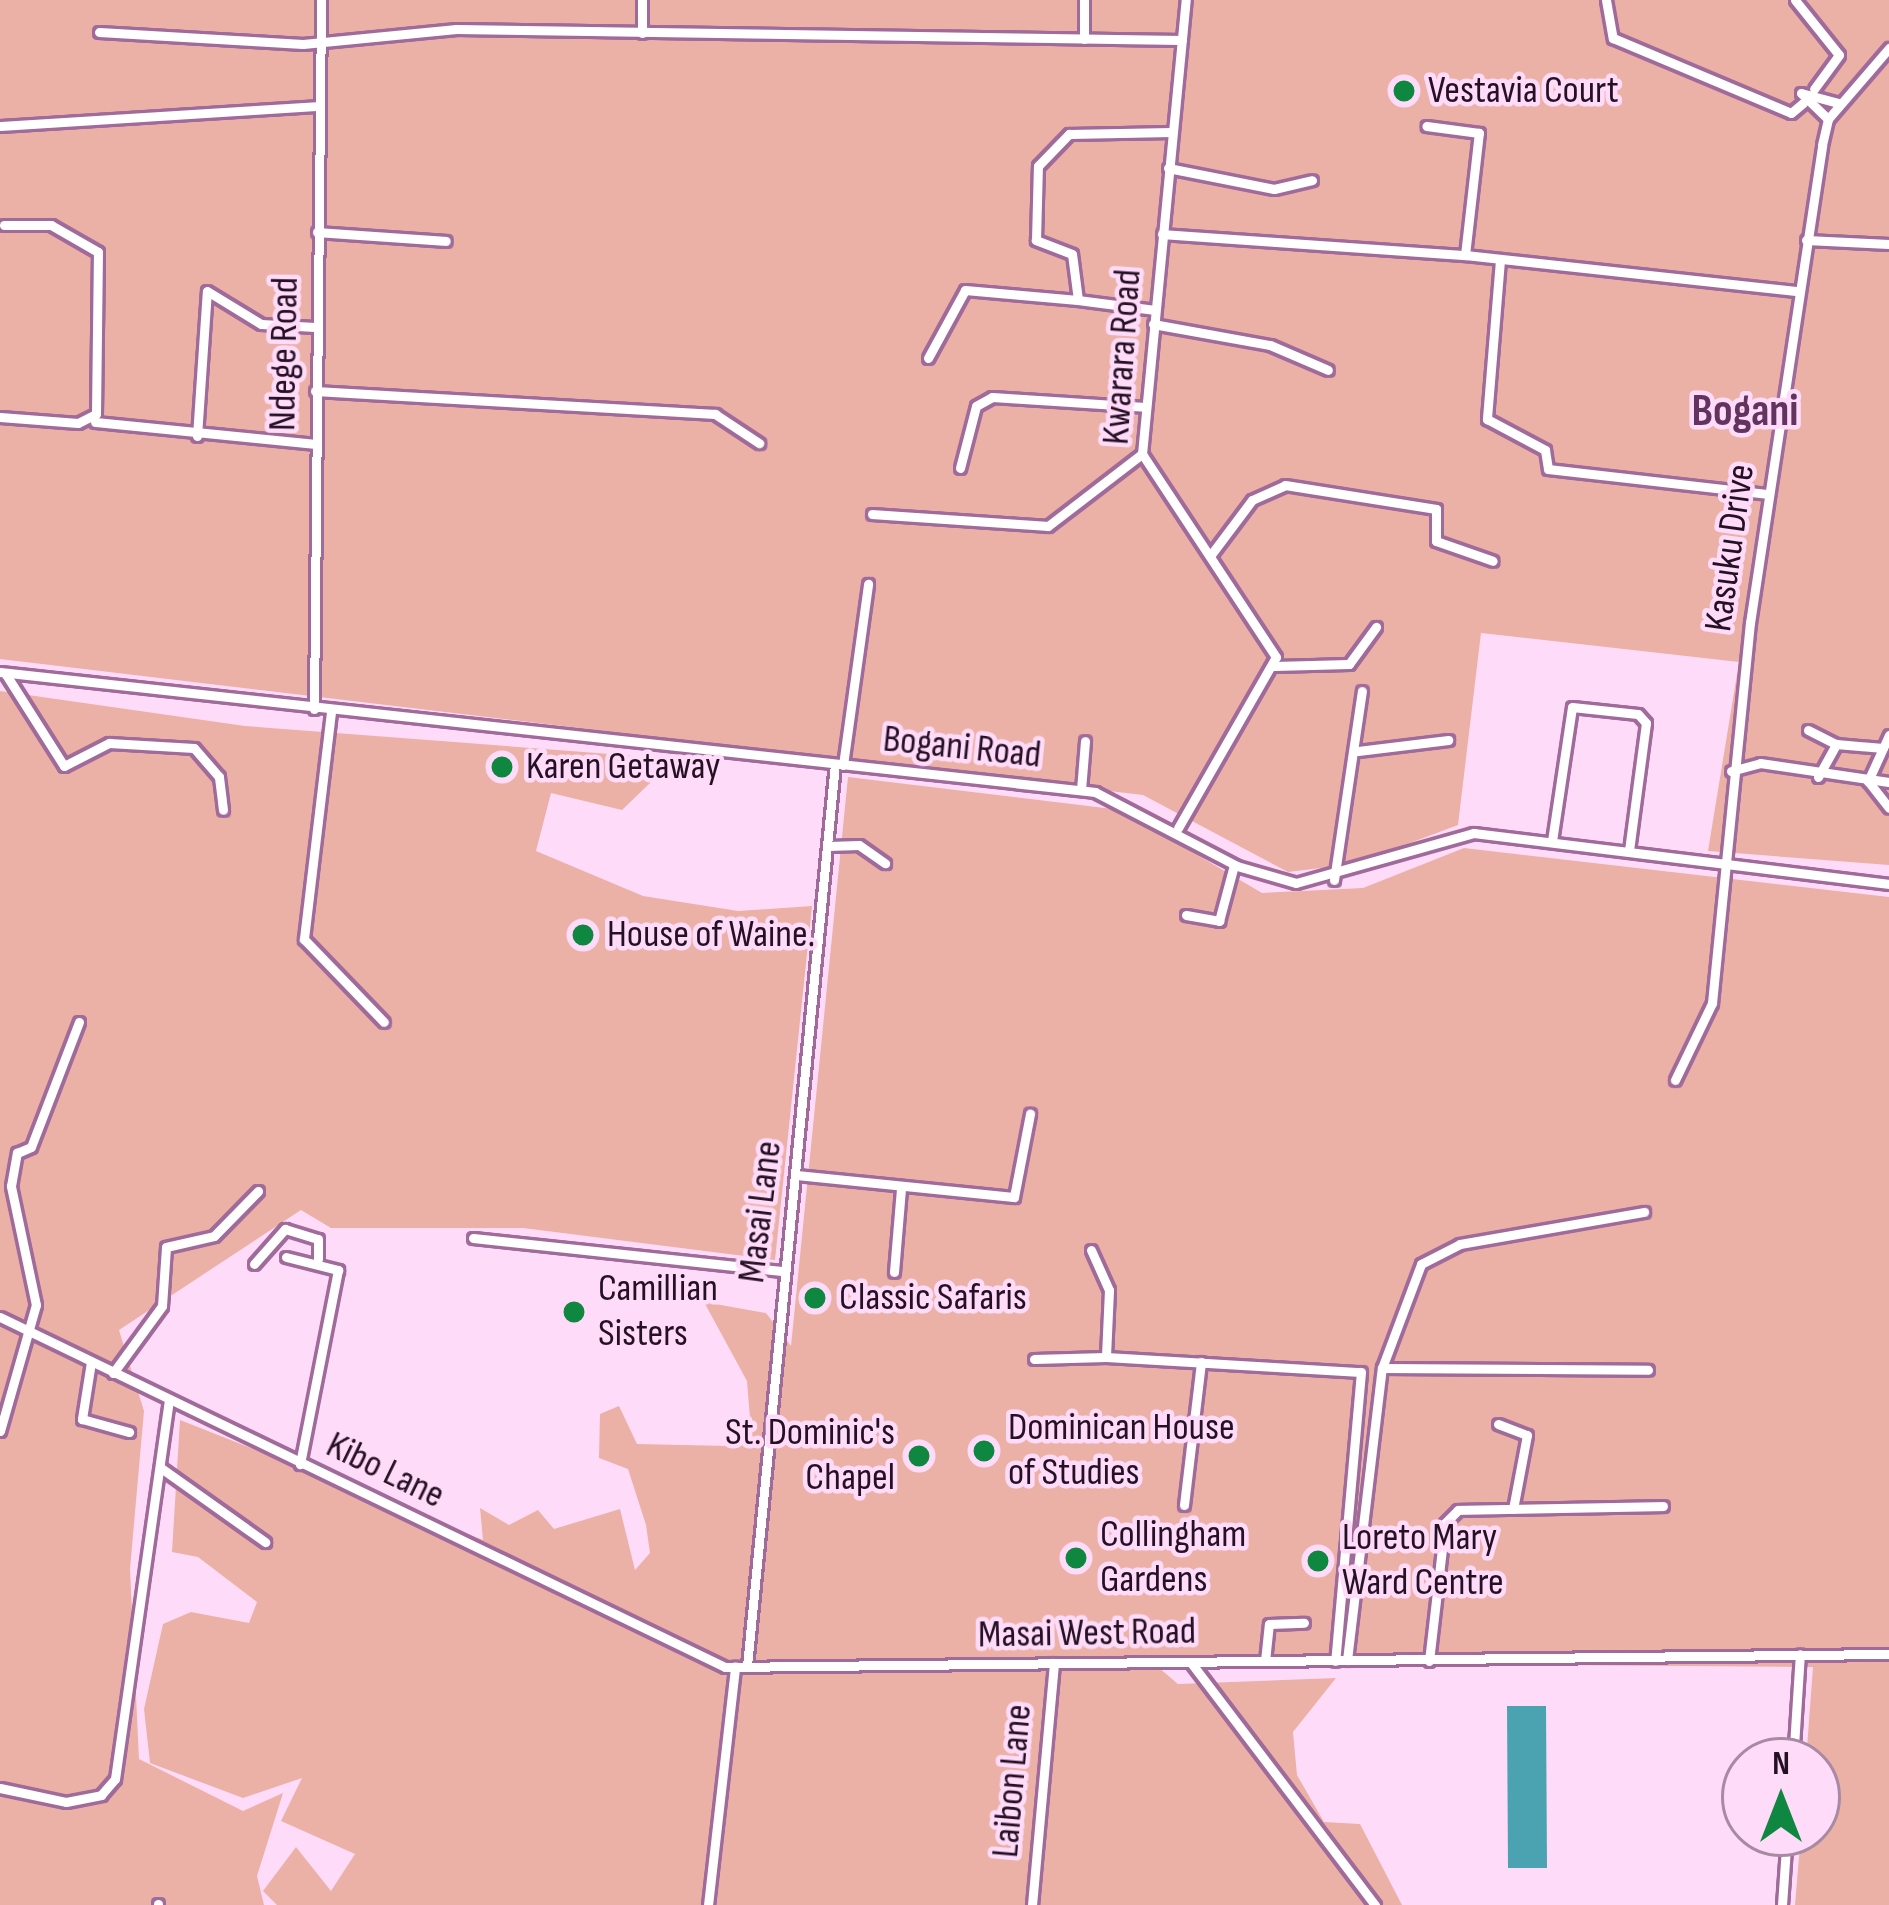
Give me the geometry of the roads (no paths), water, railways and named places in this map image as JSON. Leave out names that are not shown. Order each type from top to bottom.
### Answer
[{"type":"street","name":"Ndege Road","points":[[314,709],[321,0]]},
{"type":"street","points":[[642,0],[642,33]]},
{"type":"street","points":[[1084,0],[1084,39]]},
{"type":"street","name":"Kwarara Road","points":[[1186,0],[1142,454],[1275,647],[1274,666]]},
{"type":"street","points":[[1606,0],[1613,38],[1792,113],[1839,55],[1795,0]]},
{"type":"street","points":[[99,32],[1182,40]]},
{"type":"street","name":"Kasuku Drive","points":[[1675,1080],[1712,1003],[1731,771],[1798,291],[1828,119],[1889,48]]},
{"type":"street","points":[[1814,89],[1839,103]]},
{"type":"street","points":[[1803,103],[1828,119]]},
{"type":"street","points":[[0,126],[319,106]]},
{"type":"street","points":[[1426,125],[1479,133],[1465,255]]},
{"type":"street","points":[[1078,300],[1072,254],[1034,235],[1044,153],[1069,134],[1172,132]]},
{"type":"street","points":[[1168,168],[1274,189],[1312,180]]},
{"type":"street","points":[[4,225],[51,225],[98,252],[95,422]]},
{"type":"street","points":[[317,232],[446,241]]},
{"type":"street","points":[[1162,234],[1465,255],[1798,291]]},
{"type":"street","points":[[1806,240],[1889,244]]},
{"type":"street","points":[[1499,260],[1486,419],[1545,450],[1548,469],[1768,494]]},
{"type":"street","points":[[197,436],[208,290],[261,324],[315,327]]},
{"type":"street","points":[[928,358],[965,290],[1154,310]]},
{"type":"street","points":[[1153,324],[1270,345],[1328,370]]},
{"type":"street","points":[[315,391],[715,414],[759,443]]},
{"type":"street","points":[[960,468],[976,406],[992,397],[1145,407]]},
{"type":"street","points":[[0,418],[95,422],[197,436],[314,444]]},
{"type":"street","points":[[872,514],[1048,526],[1142,454]]},
{"type":"street","points":[[1210,556],[1252,500],[1285,485],[1436,509],[1436,541],[1493,561]]},
{"type":"street","name":"Masai Lane","points":[[708,1905],[741,1666],[839,764],[868,584]]},
{"type":"street","points":[[1178,828],[1274,666],[1349,664],[1376,627]]},
{"type":"street","points":[[2,672],[64,766],[109,743],[194,748],[219,777],[223,810]]},
{"type":"street","name":"Bogani Road","points":[[2,672],[331,712],[1081,790],[1178,828],[1234,865],[1278,880],[1334,880],[1459,836],[1552,841],[1889,884]]},
{"type":"street","points":[[1334,880],[1358,751],[1362,691]]},
{"type":"street","points":[[1552,841],[1572,707],[1637,714],[1645,733],[1629,850]]},
{"type":"street","points":[[331,712],[304,939],[384,1022]]},
{"type":"street","points":[[1808,730],[1836,744],[1883,748]]},
{"type":"street","points":[[1868,781],[1889,735]]},
{"type":"street","points":[[1358,751],[1448,740]]},
{"type":"street","points":[[1081,790],[1085,741]]},
{"type":"street","points":[[1817,777],[1836,744]]},
{"type":"street","points":[[1731,771],[1760,763],[1817,777],[1889,782]]},
{"type":"street","points":[[1868,781],[1889,808]]},
{"type":"street","points":[[829,847],[860,844],[885,863]]},
{"type":"street","points":[[1186,915],[1219,921],[1234,865]]},
{"type":"street","points":[[0,1431],[28,1331],[33,1257],[11,1186],[79,1022]]},
{"type":"street","points":[[796,1175],[901,1189],[1018,1196],[1030,1114]]},
{"type":"street","points":[[894,1272],[901,1189]]},
{"type":"street","points":[[112,1372],[162,1306],[166,1246],[214,1236],[258,1192]]},
{"type":"street","points":[[1341,1660],[1382,1368],[1417,1272],[1436,1250],[1644,1212]]},
{"type":"street","points":[[254,1264],[285,1229],[317,1239],[318,1259]]},
{"type":"street","points":[[473,1238],[784,1271]]},
{"type":"street","points":[[1091,1250],[1109,1290],[1106,1357]]},
{"type":"street","points":[[286,1257],[318,1259],[338,1270],[300,1464]]},
{"type":"street","name":"Kibo Lane","points":[[0,1317],[300,1464],[741,1666]]},
{"type":"street","points":[[1034,1359],[1106,1357],[1361,1372],[1341,1660]]},
{"type":"street","points":[[91,1362],[82,1419],[129,1432]]},
{"type":"street","points":[[1184,1505],[1201,1362]]},
{"type":"street","points":[[1382,1368],[1648,1370]]},
{"type":"street","points":[[0,1788],[66,1802],[111,1788],[169,1400]]},
{"type":"street","points":[[1498,1424],[1527,1435],[1513,1508]]},
{"type":"street","points":[[161,1468],[265,1542]]},
{"type":"street","points":[[1429,1661],[1444,1523],[1458,1510],[1663,1507]]},
{"type":"street","points":[[1265,1661],[1269,1624],[1304,1624]]},
{"type":"street","points":[[1795,1737],[1801,1654]]},
{"type":"street","name":"Masai West Road","points":[[741,1666],[1889,1654]]},
{"type":"street","name":"Laibon Lane","points":[[1032,1905],[1054,1663]]},
{"type":"street","points":[[1192,1664],[1375,1905]]},
{"type":"street","points":[[1782,1905],[1785,1857]]},
{"type":"water","points":[[1507,1706],[1546,1706],[1547,1868],[1508,1868]]},
{"type":"place","name":"Vestavia Court","points":[[1404,91]]},
{"type":"place","name":"Karen Getaway","points":[[502,767]]},
{"type":"place","name":"House of Waine.","points":[[583,935]]},
{"type":"place","name":"Classic Safaris","points":[[815,1298]]},
{"type":"place","name":"Camillian Sisters","points":[[574,1312]]},
{"type":"place","name":"Dominican House of Studies","points":[[984,1451]]},
{"type":"place","name":"St. Dominic's Chapel","points":[[919,1456]]},
{"type":"place","name":"Collingham Gardens","points":[[1076,1558]]},
{"type":"place","name":"Loreto Mary Ward Centre","points":[[1318,1561]]},
{"type":"district","name":"Bogani","points":[[1745,412]]}]
